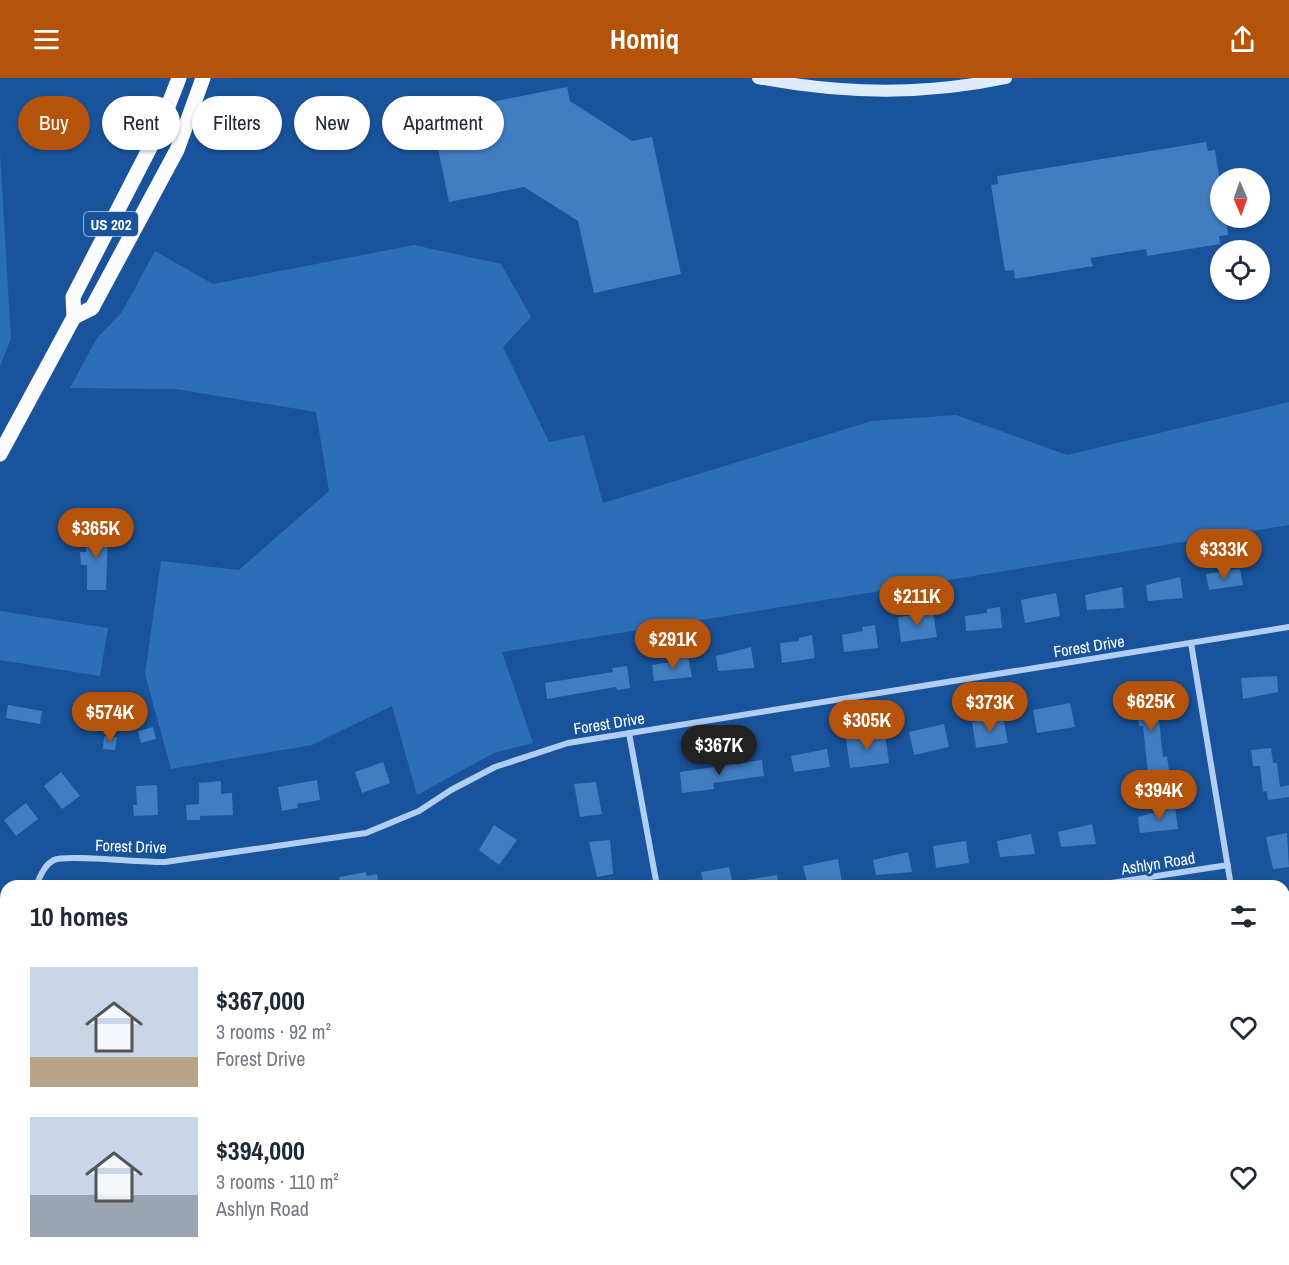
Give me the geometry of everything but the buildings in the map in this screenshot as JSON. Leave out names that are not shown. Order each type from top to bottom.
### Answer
[{"type":"main road","name":"US 202","points":[[0,454],[74,317],[74,297],[158,132],[179,78]]},
{"type":"main road","name":"US 202","points":[[74,317],[92,308],[177,150],[203,78]]},
{"type":"street","points":[[758,78],[813,87],[904,91],[957,87],[1006,78]]},
{"type":"street","name":"Forest Drive","points":[[39,880],[46,866],[62,857],[137,863],[165,862],[366,833],[410,816],[463,783],[532,753],[568,742],[1289,627]]},
{"type":"street","points":[[1191,643],[1230,880]]},
{"type":"street","points":[[629,733],[656,880]]},
{"type":"street","name":"Ashlyn Road","points":[[1131,880],[1228,865]]},
{"type":"shaded area","points":[[0,152],[11,339],[0,366]]},
{"type":"shaded area","points":[[414,245],[501,264],[531,317],[503,347],[549,442],[584,435],[603,503],[872,421],[956,415],[1067,455],[1289,402],[1289,525],[502,652],[533,743],[494,753],[417,795],[392,706],[312,745],[171,769],[145,674],[161,561],[239,570],[329,491],[316,412],[176,389],[70,388],[97,338],[122,312],[155,251],[213,284]]},
{"type":"shaded area","points":[[0,611],[108,628],[100,676],[0,660]]}]
